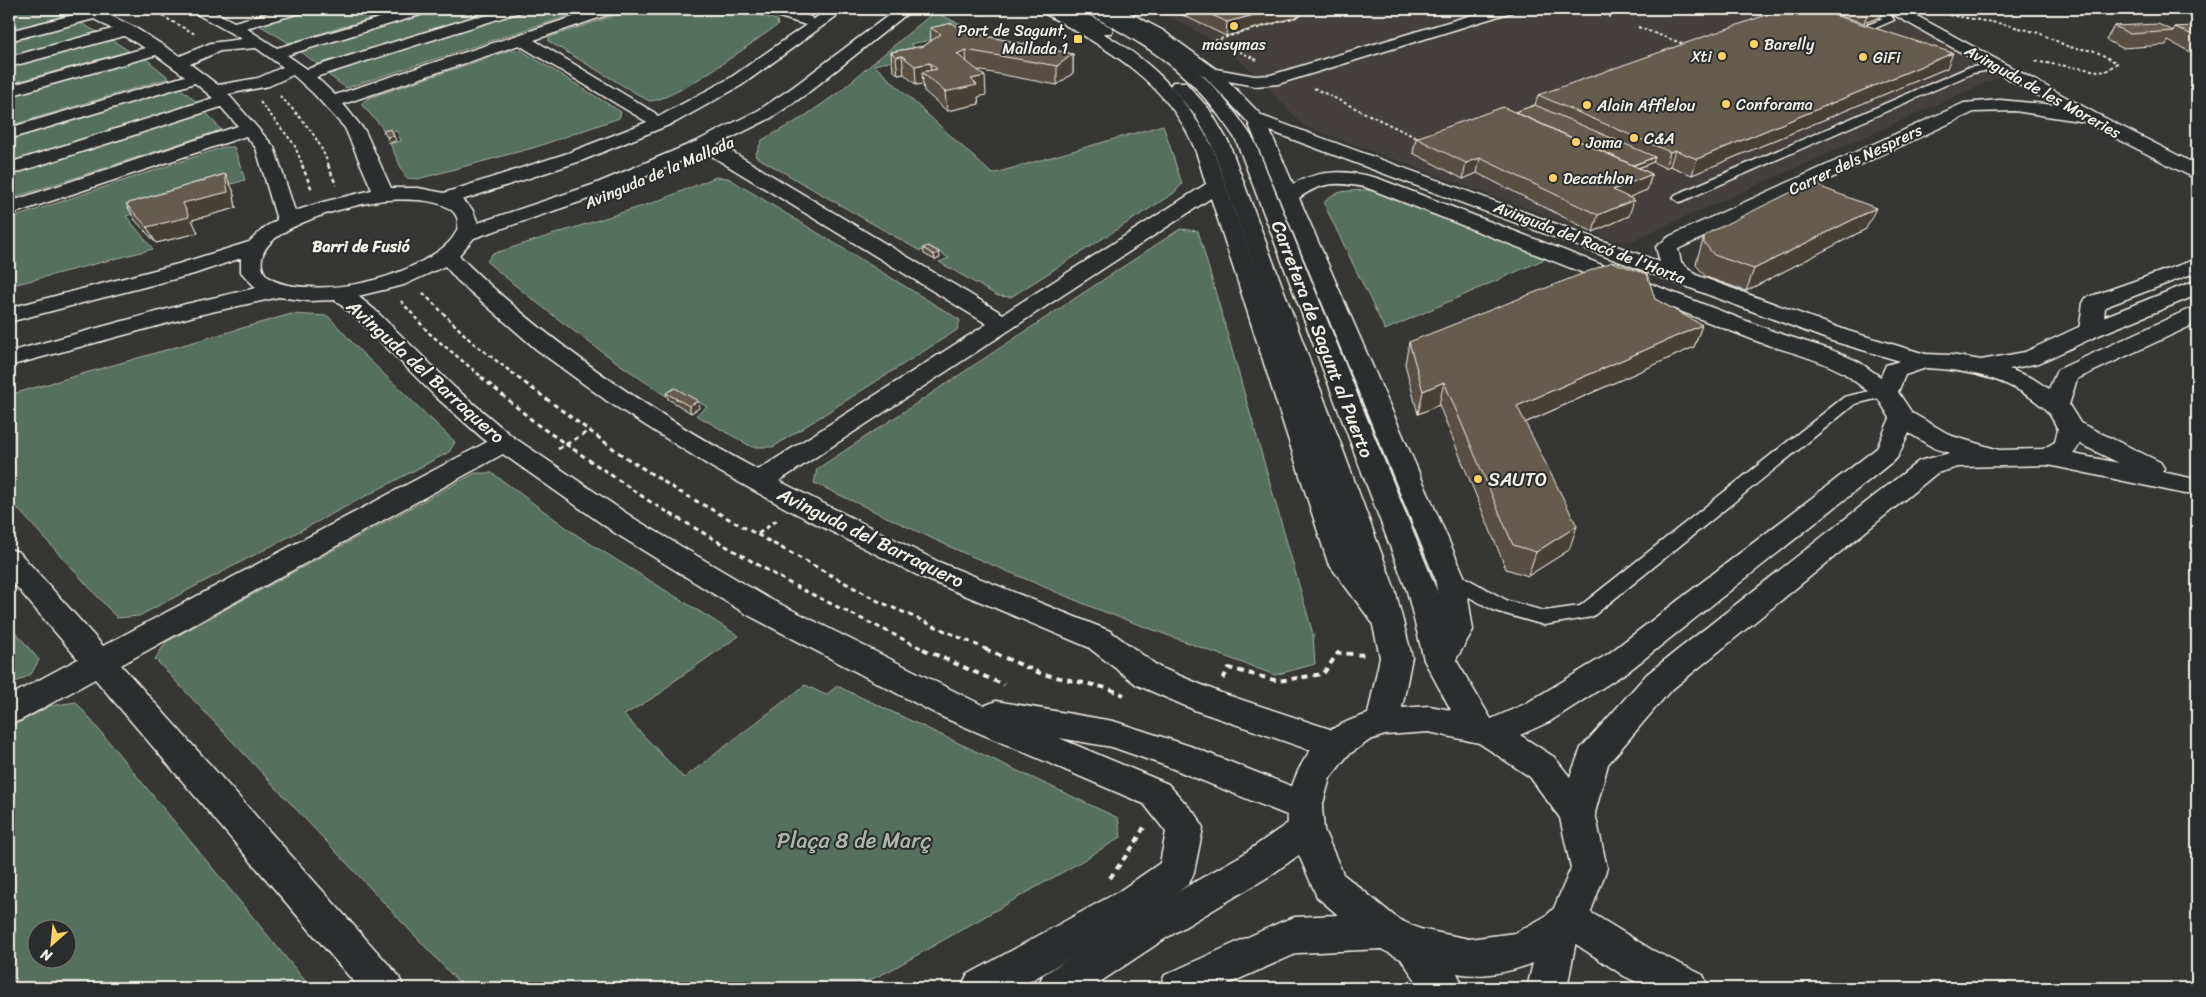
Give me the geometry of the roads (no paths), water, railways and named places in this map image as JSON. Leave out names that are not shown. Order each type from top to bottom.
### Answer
[{"type":"street","points":[[9,36],[115,9]]},
{"type":"street","points":[[198,9],[234,27],[276,53],[331,102],[354,126],[384,194]]},
{"type":"street","points":[[234,27],[299,9]]},
{"type":"street","points":[[276,53],[425,9]]},
{"type":"street","points":[[9,168],[263,82],[515,9]]},
{"type":"street","points":[[331,102],[611,9]]},
{"type":"street","points":[[768,9],[806,20]]},
{"type":"street","points":[[512,178],[516,170],[526,164],[599,138],[649,117],[722,79],[821,9]]},
{"type":"street","points":[[444,199],[512,178],[608,144],[698,104],[736,82],[838,9]]},
{"type":"street","name":"Avinguda de la Mallada","points":[[466,234],[628,177],[704,145],[765,114],[799,91],[906,9]]},
{"type":"street","name":"Avinguda de la Mallada","points":[[536,210],[576,207],[717,151],[781,116],[816,92],[921,9]]},
{"type":"street","points":[[1047,9],[1110,45],[1136,63],[1165,90],[1185,115],[1203,146],[1343,563],[1388,621]]},
{"type":"street","name":"Carretera de Sagunt al Puerto","points":[[1066,9],[1125,41],[1181,87],[1203,113],[1220,143],[1377,581],[1396,657],[1384,722]]},
{"type":"street","name":"Carretera de Sagunt al Puerto","points":[[1090,9],[1171,56],[1202,83],[1226,111],[1245,140],[1422,591],[1440,660],[1484,731]]},
{"type":"street","points":[[1111,9],[1156,33],[1211,73],[1256,120],[1290,195],[1450,578],[1458,630],[1440,660]]},
{"type":"street","points":[[1211,73],[1255,81],[1272,80],[1507,9]]},
{"type":"street","name":"Avinguda de les Moreries","points":[[1890,9],[2197,163]]},
{"type":"street","name":"Avinguda de les Moreries","points":[[1908,10],[2091,118],[2197,172]]},
{"type":"street","points":[[96,14],[128,30],[159,49],[198,77],[220,96],[265,147],[288,222]]},
{"type":"street","points":[[9,62],[128,30]]},
{"type":"street","points":[[521,39],[649,117]]},
{"type":"street","points":[[178,63],[217,46],[259,43]]},
{"type":"street","points":[[9,91],[159,49]]},
{"type":"street","points":[[9,134],[198,77]]},
{"type":"street","points":[[1233,96],[1255,81]]},
{"type":"street","name":"Carrer dels Nesprers","points":[[1688,279],[1671,264],[1667,247],[1677,240],[1970,107],[1994,103],[2039,107],[2091,118]]},
{"type":"street","name":"Avinguda del Racó de l'Horta","points":[[1256,120],[1840,336],[1924,361]]},
{"type":"street","points":[[9,209],[248,129]]},
{"type":"street","points":[[717,151],[1003,324]]},
{"type":"street","name":"Avinguda del Racó de l'Horta","points":[[1290,195],[1308,182],[1338,176],[1370,182],[1766,337],[1824,355],[1850,367],[1886,392]]},
{"type":"street","points":[[760,482],[1216,186]]},
{"type":"street","points":[[384,194],[417,194],[444,199],[455,204],[466,213],[469,223],[466,234],[460,243],[447,255],[424,269],[400,279],[375,286],[339,292],[305,294],[279,290],[262,282],[252,272],[251,257],[258,246],[271,233],[288,222],[334,204],[384,194]]},
{"type":"street","points":[[9,315],[157,277],[218,260],[258,246]]},
{"type":"street","name":"Avinguda del Barraquero","points":[[447,255],[465,275],[544,344],[616,396],[722,462],[799,504],[929,569],[1099,639],[1148,676],[1209,702],[1336,745]]},
{"type":"street","points":[[2091,330],[2094,303],[2197,265]]},
{"type":"street","points":[[9,304],[112,277],[157,277]]},
{"type":"street","points":[[1981,367],[2031,358],[2091,330],[2197,287]]},
{"type":"street","points":[[9,358],[194,308],[279,290]]},
{"type":"street","name":"Avinguda del Barraquero","points":[[339,292],[368,314],[446,393],[504,443],[626,526],[757,606],[952,707]]},
{"type":"street","points":[[9,373],[152,334],[176,322],[194,308]]},
{"type":"street","points":[[2056,405],[2066,375],[2197,314]]},
{"type":"street","points":[[1994,457],[1943,442],[1903,418],[1886,392],[1895,370],[1924,361],[1951,362],[1981,367],[2023,383],[2056,405],[2071,429],[2191,488]]},
{"type":"street","points":[[1484,731],[1537,713],[1619,662],[1888,452],[1903,418]]},
{"type":"street","points":[[2048,457],[2067,446],[2071,429]]},
{"type":"street","points":[[9,711],[504,443]]},
{"type":"street","points":[[1546,988],[1565,923],[1589,868],[1578,813],[1593,758],[1658,683],[1928,467],[1958,459],[2048,457],[2191,488]]},
{"type":"street","points":[[9,559],[384,988]]},
{"type":"street","points":[[952,707],[1113,734],[1178,756],[1305,818]]},
{"type":"street","points":[[952,707],[1156,794],[1185,828],[1176,872],[1131,904],[981,988]]},
{"type":"street","points":[[1444,988],[1400,939],[1330,886],[1305,818],[1314,773],[1336,745],[1358,731],[1384,722],[1429,719],[1484,731],[1542,767],[1578,813]]},
{"type":"street","points":[[1057,988],[1149,928],[1255,866],[1305,818]]},
{"type":"street","points":[[1179,988],[1295,934],[1400,939],[1469,957],[1520,950],[1565,923]]},
{"type":"street","points":[[1565,923],[1689,988]]},
{"type":"lane","points":[[1626,9],[1632,11],[1638,9]]},
{"type":"lane","points":[[1856,33],[1889,20],[1886,16],[1865,9]]},
{"type":"lane","points":[[1678,198],[1971,70],[2000,63]]},
{"type":"lane","points":[[1450,578],[1502,606],[1544,618],[1585,612],[1850,400],[1886,392]]},
{"type":"place","name":"masymas","points":[[1234,26]]},
{"type":"place","name":"Port de Sagunt, Mallada 1","points":[[1078,39]]},
{"type":"place","name":"Barelly","points":[[1754,44]]},
{"type":"place","name":"Xti","points":[[1722,56]]},
{"type":"place","name":"GiFi","points":[[1863,57]]},
{"type":"place","name":"Conforama","points":[[1726,104]]},
{"type":"place","name":"Alain Afflelou","points":[[1587,105]]},
{"type":"place","name":"C&A","points":[[1634,138]]},
{"type":"place","name":"Joma","points":[[1576,142]]},
{"type":"place","name":"Decathlon","points":[[1553,178]]},
{"type":"place","name":"SAUTO","points":[[1478,479]]},
{"type":"district","name":"Barri de Fusió","points":[[361,246]]},
{"type":"park label","name":"Plaça 8 de Març","points":[[854,840]]}]
